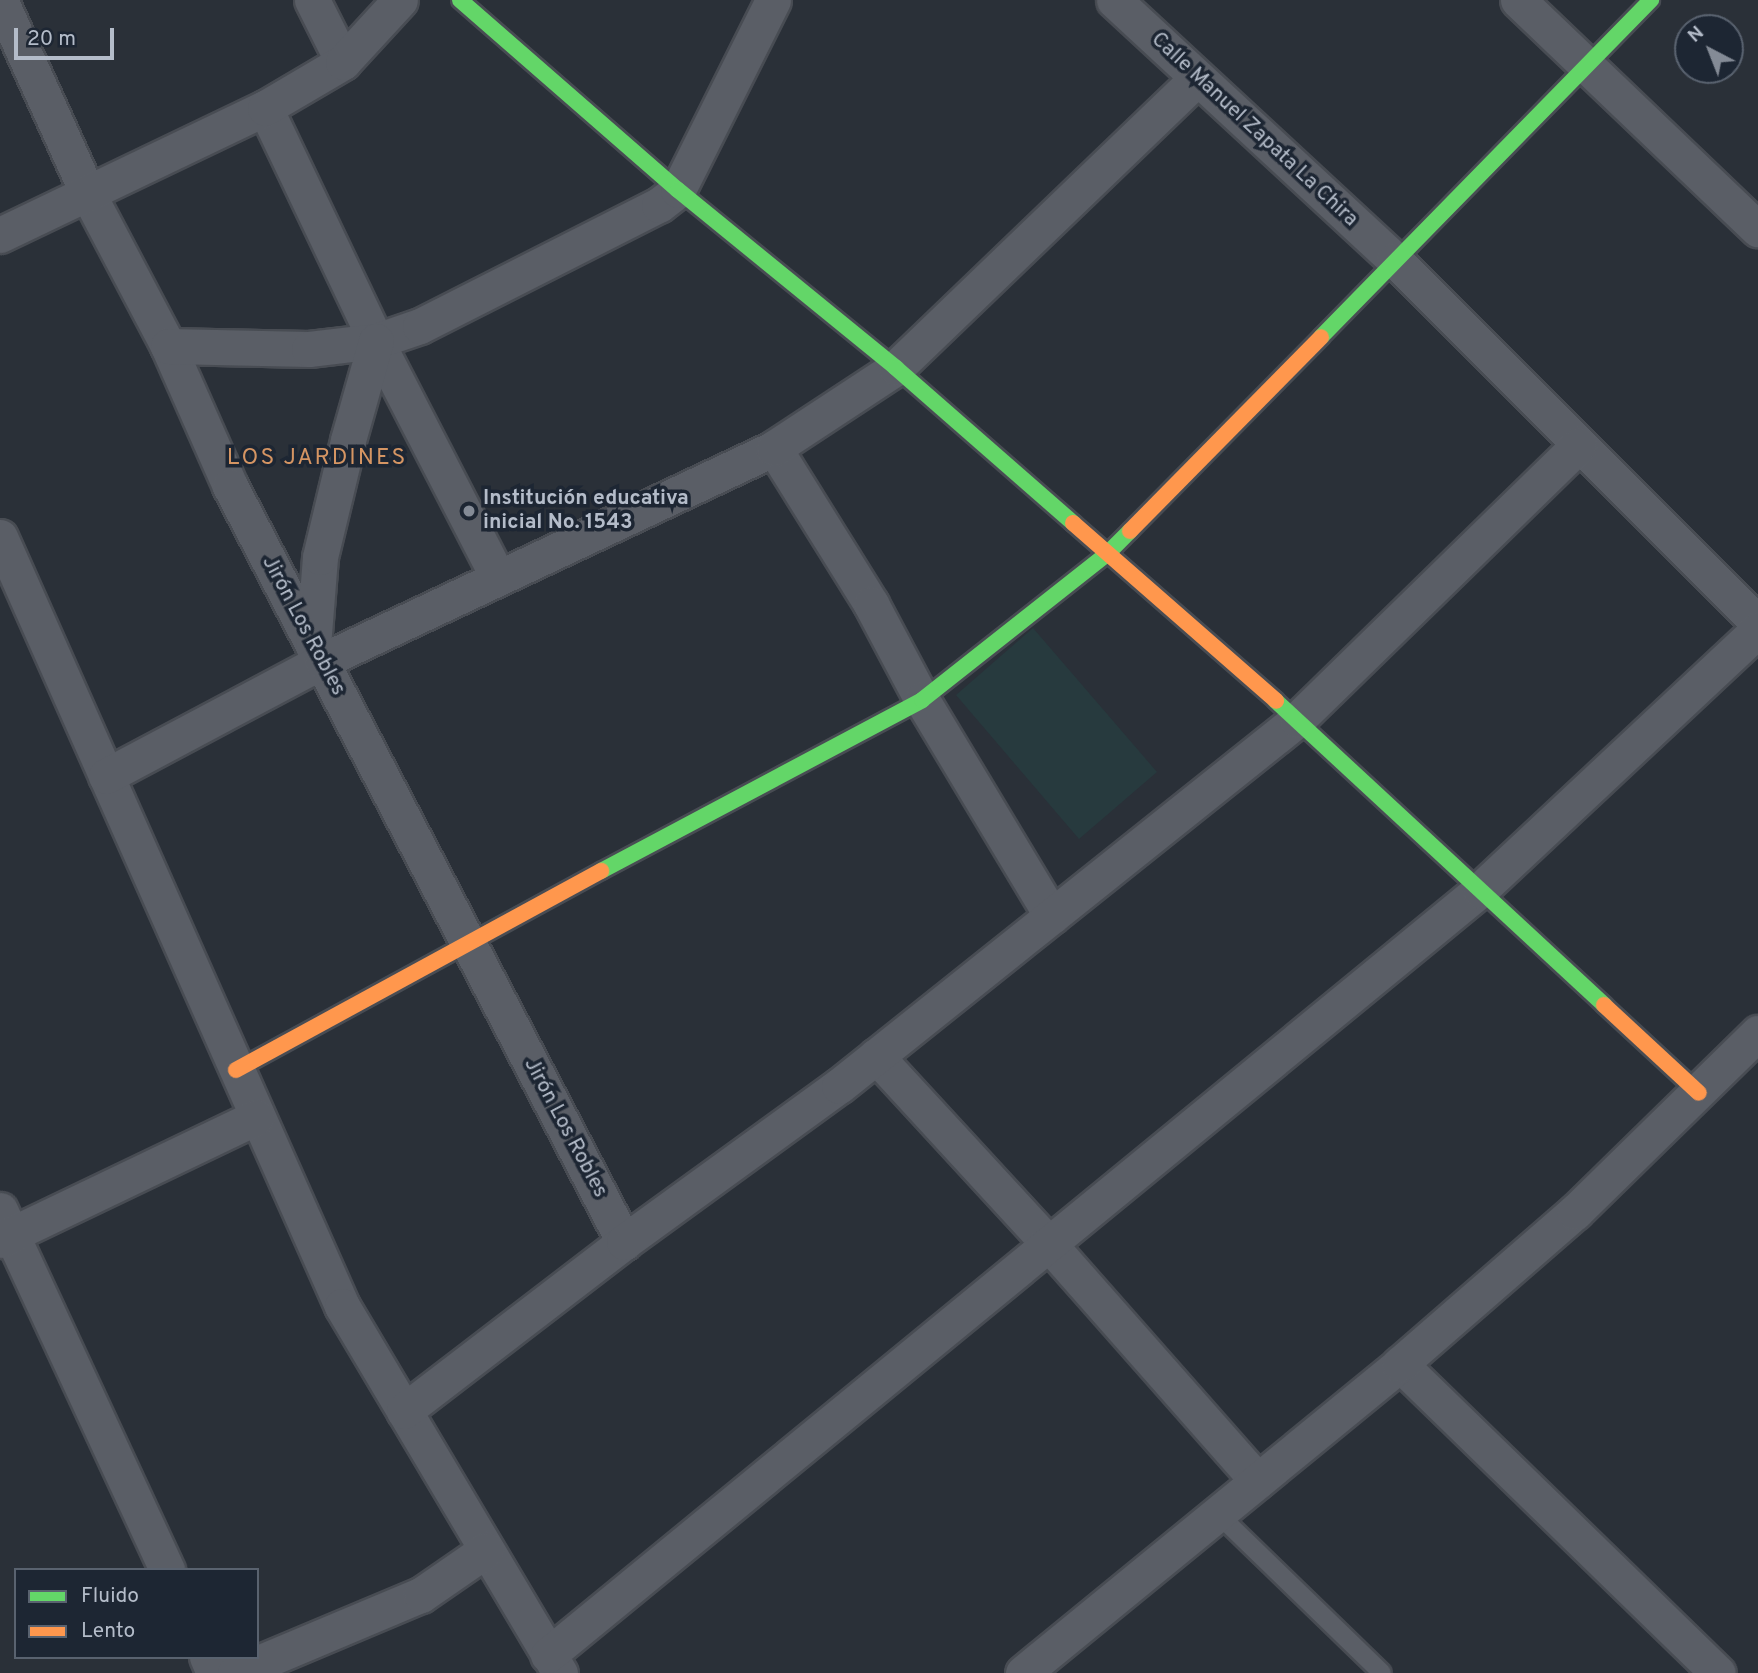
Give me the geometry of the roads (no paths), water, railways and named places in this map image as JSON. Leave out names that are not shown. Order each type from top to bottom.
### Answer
[{"type":"street","points":[[312,0],[343,62]]},
{"type":"street","points":[[0,235],[265,108],[343,62],[400,0]]},
{"type":"street","points":[[460,0],[678,190],[896,368],[1297,720],[1699,1093]]},
{"type":"street","points":[[168,346],[309,349],[376,341],[420,326],[659,205],[678,190],[773,0]]},
{"type":"street","name":"Calle Manuel Zapata La Chira","points":[[1114,0],[1395,260],[1758,623]]},
{"type":"street","points":[[1518,0],[1758,229]]},
{"type":"street","points":[[236,1070],[468,942],[922,700],[1107,554],[1651,0]]},
{"type":"street","name":"Jirón Los Robles","points":[[0,1],[88,194],[168,346],[230,486],[624,1242]]},
{"type":"street","points":[[106,776],[317,653],[498,578],[774,447],[896,368],[1197,78]]},
{"type":"street","points":[[265,108],[376,341],[498,578]]},
{"type":"street","points":[[317,653],[320,557],[348,440],[376,341]]},
{"type":"street","points":[[404,1411],[624,1242],[876,1056],[1297,720],[1579,445]]},
{"type":"street","points":[[774,447],[871,604],[922,700],[1052,916]]},
{"type":"street","points":[[4,557],[106,776],[342,1306],[554,1664],[1048,1243],[1480,890],[1758,630]]},
{"type":"street","points":[[1023,1673],[1061,1661],[1218,1514],[1400,1364],[1575,1212],[1758,1033]]},
{"type":"street","points":[[876,1056],[1048,1243],[1258,1481]]},
{"type":"street","points":[[166,1568],[4,1228],[257,1117]]},
{"type":"street","points":[[1400,1364],[1718,1673]]},
{"type":"street","points":[[235,1673],[421,1595],[486,1550]]},
{"type":"lane","points":[[1218,1514],[1382,1673]]},
{"type":"place","name":"Institución educativa inicial No. 1543","points":[[469,511]]},
{"type":"district","name":"LOS JARDINES","points":[[317,459]]}]
